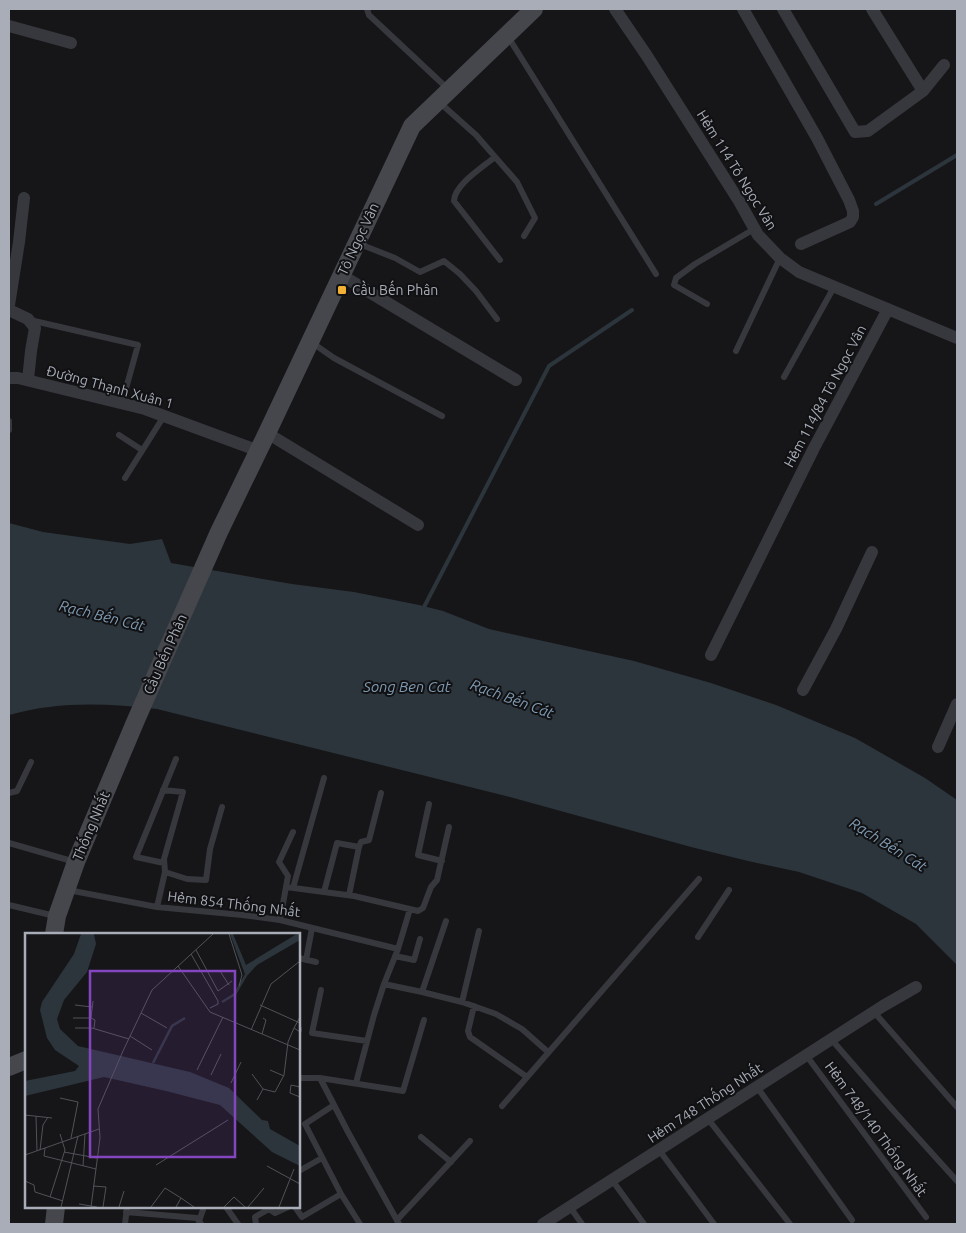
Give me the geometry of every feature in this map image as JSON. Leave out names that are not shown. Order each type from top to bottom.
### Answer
[{"type":"main road","name":"Tô Ngọc Vân","points":[[219,532],[412,126],[534,9]]},
{"type":"main road","name":"Cầu Bến Phân","points":[[136,720],[219,532]]},
{"type":"main road","name":"Thống Nhất","points":[[54,933],[57,916],[76,862],[136,720]]},
{"type":"main road","points":[[9,1067],[25,1060]]},
{"type":"main road","points":[[54,1224],[56,1208]]},
{"type":"street","name":"Hẻm 114 Tô Ngọc Vân","points":[[615,9],[668,88],[739,201],[754,229],[780,258],[799,272],[957,338]]},
{"type":"street","points":[[742,9],[817,138],[853,211],[853,217],[850,222],[801,244]]},
{"type":"street","points":[[783,9],[855,132],[868,131],[923,91],[944,65]]},
{"type":"street","points":[[872,9],[923,91]]},
{"type":"street","points":[[9,26],[71,43]]},
{"type":"street","points":[[24,198],[14,241],[10,312],[28,319],[35,328],[28,380]]},
{"type":"street","points":[[341,275],[516,380]]},
{"type":"street","name":"Hẻm 114/84 Tô Ngọc Vân","points":[[711,655],[755,570],[789,498],[888,309]]},
{"type":"street","name":"Đường Thạnh Xuân 1","points":[[9,378],[28,380],[145,409],[259,451]]},
{"type":"street","points":[[267,433],[418,526]]},
{"type":"street","points":[[803,690],[836,629],[872,552]]},
{"type":"street","points":[[938,747],[957,704]]},
{"type":"street","name":"Hẻm 748 Thống Nhất","points":[[543,1224],[878,1009],[916,987]]},
{"type":"lane","points":[[367,9],[369,15],[444,95],[516,182],[535,218],[524,236]]},
{"type":"lane","points":[[507,34],[656,274]]},
{"type":"lane","points":[[495,157],[464,183],[456,192],[454,201],[500,260]]},
{"type":"lane","points":[[707,304],[674,285],[676,278],[695,264],[754,229]]},
{"type":"lane","points":[[356,242],[395,258],[420,272],[444,261],[476,291],[497,320]]},
{"type":"lane","points":[[736,351],[780,258]]},
{"type":"lane","points":[[784,377],[834,287]]},
{"type":"lane","points":[[28,319],[138,346],[122,403]]},
{"type":"lane","points":[[310,342],[334,358],[442,416]]},
{"type":"lane","points":[[125,478],[164,416]]},
{"type":"lane","points":[[9,421],[9,430]]},
{"type":"lane","points":[[119,436],[142,450]]},
{"type":"lane","points":[[164,863],[136,857],[176,760]]},
{"type":"lane","points":[[9,793],[17,790],[31,762]]},
{"type":"lane","points":[[280,920],[324,778]]},
{"type":"lane","points":[[156,906],[165,872],[164,859],[184,792],[163,790]]},
{"type":"lane","points":[[349,895],[359,847],[361,842],[369,840],[381,793]]},
{"type":"lane","points":[[429,804],[418,854],[442,861]]},
{"type":"lane","points":[[165,872],[187,878],[206,880],[210,849],[222,808]]},
{"type":"lane","points":[[290,887],[349,895],[418,911],[423,908],[431,887],[437,880],[449,828]]},
{"type":"lane","points":[[290,887],[288,876],[279,862],[293,832]]},
{"type":"lane","points":[[9,843],[76,862]]},
{"type":"lane","points":[[324,892],[338,843],[359,847]]},
{"type":"lane","points":[[502,1106],[699,879]]},
{"type":"lane","name":"Hẻm 854 Thống Nhất","points":[[66,889],[156,906],[280,920],[398,949]]},
{"type":"lane","points":[[698,937],[729,890]]},
{"type":"lane","points":[[9,905],[57,916]]},
{"type":"lane","points":[[356,1083],[374,1015],[398,949],[410,909]]},
{"type":"lane","points":[[422,992],[446,922]]},
{"type":"lane","points":[[312,928],[302,959],[316,962]]},
{"type":"lane","points":[[462,1002],[480,931]]},
{"type":"lane","points":[[395,956],[414,960],[420,939]]},
{"type":"lane","points":[[384,984],[462,1002],[496,1014],[522,1029],[548,1052]]},
{"type":"lane","points":[[321,990],[312,1033],[367,1041]]},
{"type":"lane","points":[[474,1006],[468,1032],[470,1037],[526,1077]]},
{"type":"lane","points":[[878,1009],[957,1107]]},
{"type":"lane","points":[[300,1078],[320,1078],[404,1091],[424,1020]]},
{"type":"lane","points":[[831,1039],[957,1181]]},
{"type":"lane","name":"Hẻm 748/140 Thống Nhất","points":[[806,1056],[926,1217]]},
{"type":"lane","points":[[320,1078],[398,1222],[470,1141]]},
{"type":"lane","points":[[757,1087],[852,1220]]},
{"type":"lane","points":[[334,1105],[304,1124],[341,1194],[360,1224]]},
{"type":"lane","points":[[708,1119],[790,1224]]},
{"type":"lane","points":[[421,1137],[451,1162]]},
{"type":"lane","points":[[659,1150],[714,1224]]},
{"type":"lane","points":[[300,1170],[322,1158]]},
{"type":"lane","points":[[612,1180],[644,1224]]},
{"type":"lane","points":[[296,1208],[302,1217],[341,1194]]},
{"type":"lane","points":[[570,1207],[582,1224]]},
{"type":"lane","points":[[200,1223],[204,1208]]},
{"type":"lane","points":[[227,1208],[238,1224]]},
{"type":"lane","points":[[256,1224],[255,1218],[270,1209],[275,1213],[286,1208]]},
{"type":"lane","points":[[125,1224],[127,1209],[197,1218],[200,1223]]},
{"type":"water","name":"Song Ben Cat","points":[[9,523],[43,532],[130,544],[162,539],[171,563],[292,584],[354,592],[443,611],[489,629],[634,661],[711,683],[776,705],[855,738],[925,778],[957,800],[957,965],[916,924],[862,893],[799,872],[691,847],[510,797],[157,709],[120,705],[82,704],[45,707],[9,715]]},
{"type":"waterway","points":[[876,204],[957,155]]},
{"type":"waterway","points":[[423,609],[549,366],[632,310]]},
{"type":"place","name":"Cầu Bến Phân","points":[[342,290]]},
{"type":"water label","name":"Rạch Bến Cát","points":[[102,616]]},
{"type":"water label","name":"Rạch Bến Cát","points":[[512,699]]},
{"type":"water label","name":"Rạch Bến Cát","points":[[888,845]]}]
